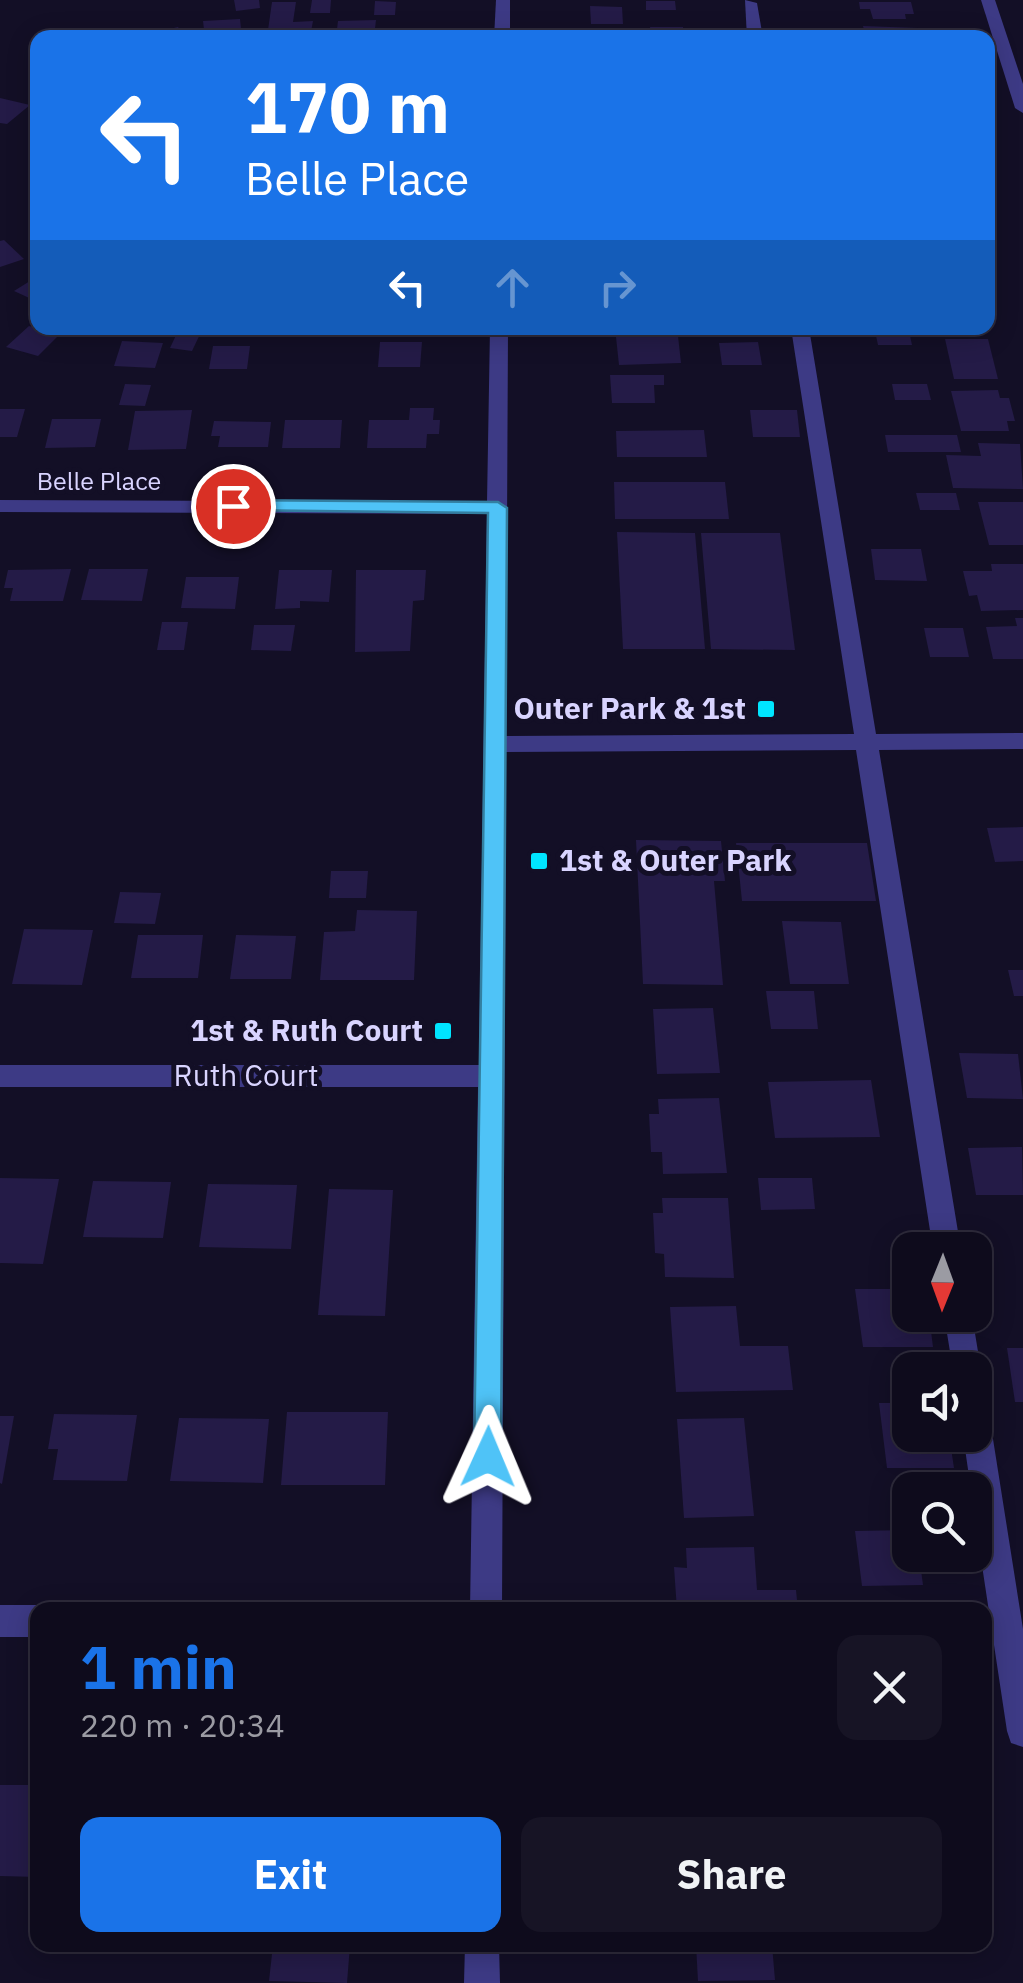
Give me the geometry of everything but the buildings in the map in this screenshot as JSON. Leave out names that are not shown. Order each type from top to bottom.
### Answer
[{"type":"street","points":[[502,0],[502,30]]},
{"type":"street","points":[[988,0],[1023,108]]},
{"type":"street","points":[[750,3],[754,30]]},
{"type":"street","points":[[486,1602],[500,335]]},
{"type":"street","points":[[801,335],[944,1232]]},
{"type":"street","name":"Belle Place","points":[[0,506],[498,508]]},
{"type":"street","points":[[494,744],[1023,741]]},
{"type":"street","name":"Ruth Court","points":[[0,1076],[492,1076]]},
{"type":"street","points":[[980,1452],[1023,1731]]},
{"type":"street","points":[[0,1621],[30,1621]]},
{"type":"street","points":[[482,1952],[482,1983]]},
{"type":"place","name":"Outer Park & 1st","points":[[766,709]]},
{"type":"place","name":"1st & Outer Park","points":[[539,861]]},
{"type":"place","name":"1st & Ruth Court","points":[[443,1031]]},
{"type":"route","points":[[233,506],[498,508],[488,1457]]}]
